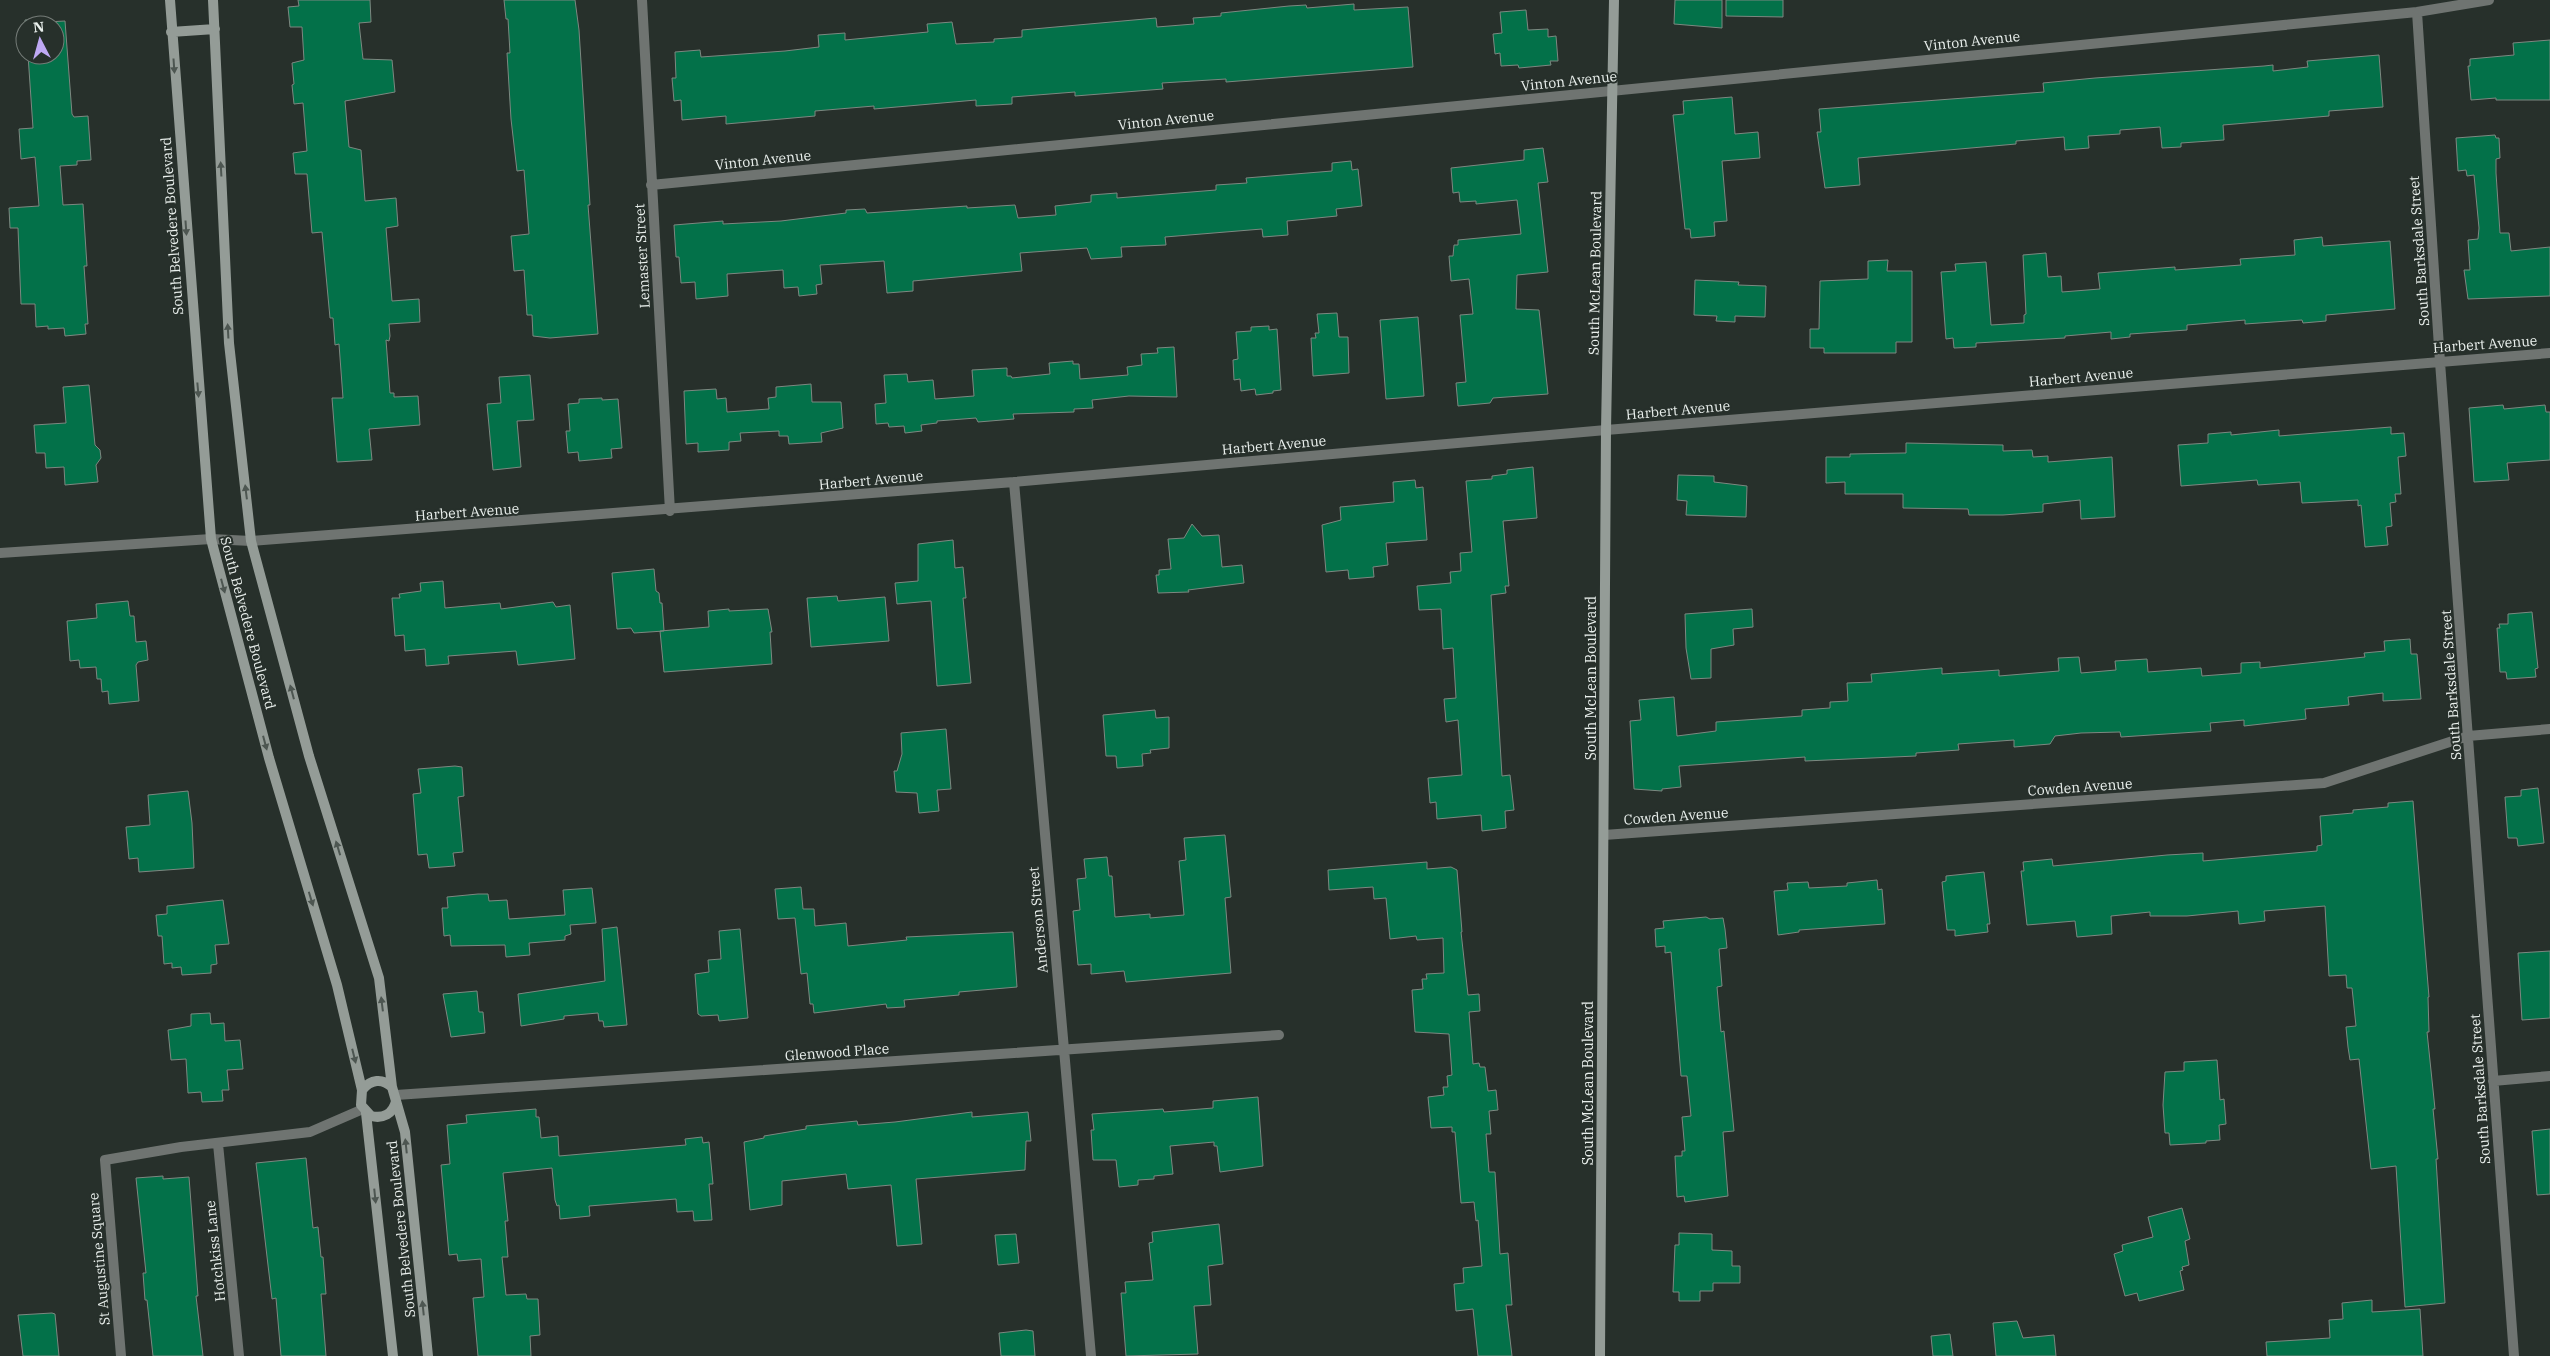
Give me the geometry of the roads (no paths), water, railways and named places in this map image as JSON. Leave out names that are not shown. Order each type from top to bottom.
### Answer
[{"type":"street","name":"South Belvedere Boulevard","points":[[170,0],[211,539],[269,758],[337,986],[362,1090],[360,1100],[364,1111],[393,1356]]},
{"type":"street","name":"South Belvedere Boulevard","points":[[213,0],[229,343],[252,541],[309,756],[379,978],[395,1094],[405,1132],[428,1356]]},
{"type":"street","name":"Lemaster Street","points":[[642,0],[670,510]]},
{"type":"street","name":"South McLean Boulevard","points":[[1600,1356],[1606,430],[1614,0]]},
{"type":"street","name":"Vinton Avenue","points":[[651,185],[2417,12],[2489,0]]},
{"type":"street","name":"South Barksdale Street","points":[[2417,12],[2440,362],[2514,1356]]},
{"type":"street","points":[[171,32],[215,30]]},
{"type":"street","name":"Harbert Avenue","points":[[0,553],[211,539],[252,541],[670,510],[1606,430],[2550,353]]},
{"type":"street","name":"Anderson Street","points":[[1014,482],[1091,1356]]},
{"type":"street","name":"Cowden Avenue","points":[[1604,836],[2324,783],[2468,736],[2550,729]]},
{"type":"street","name":"Glenwood Place","points":[[395,1094],[1063,1051],[1279,1034]]},
{"type":"street","points":[[2493,1081],[2550,1076]]},
{"type":"street","points":[[218,1144],[310,1132],[364,1111],[371,1116],[382,1117],[392,1111],[395,1094],[382,1081],[366,1085],[362,1090]]},
{"type":"street","name":"St Augustine Square","points":[[121,1356],[105,1160],[181,1147],[218,1144]]},
{"type":"street","name":"Hotchkiss Lane","points":[[218,1144],[239,1356]]}]
